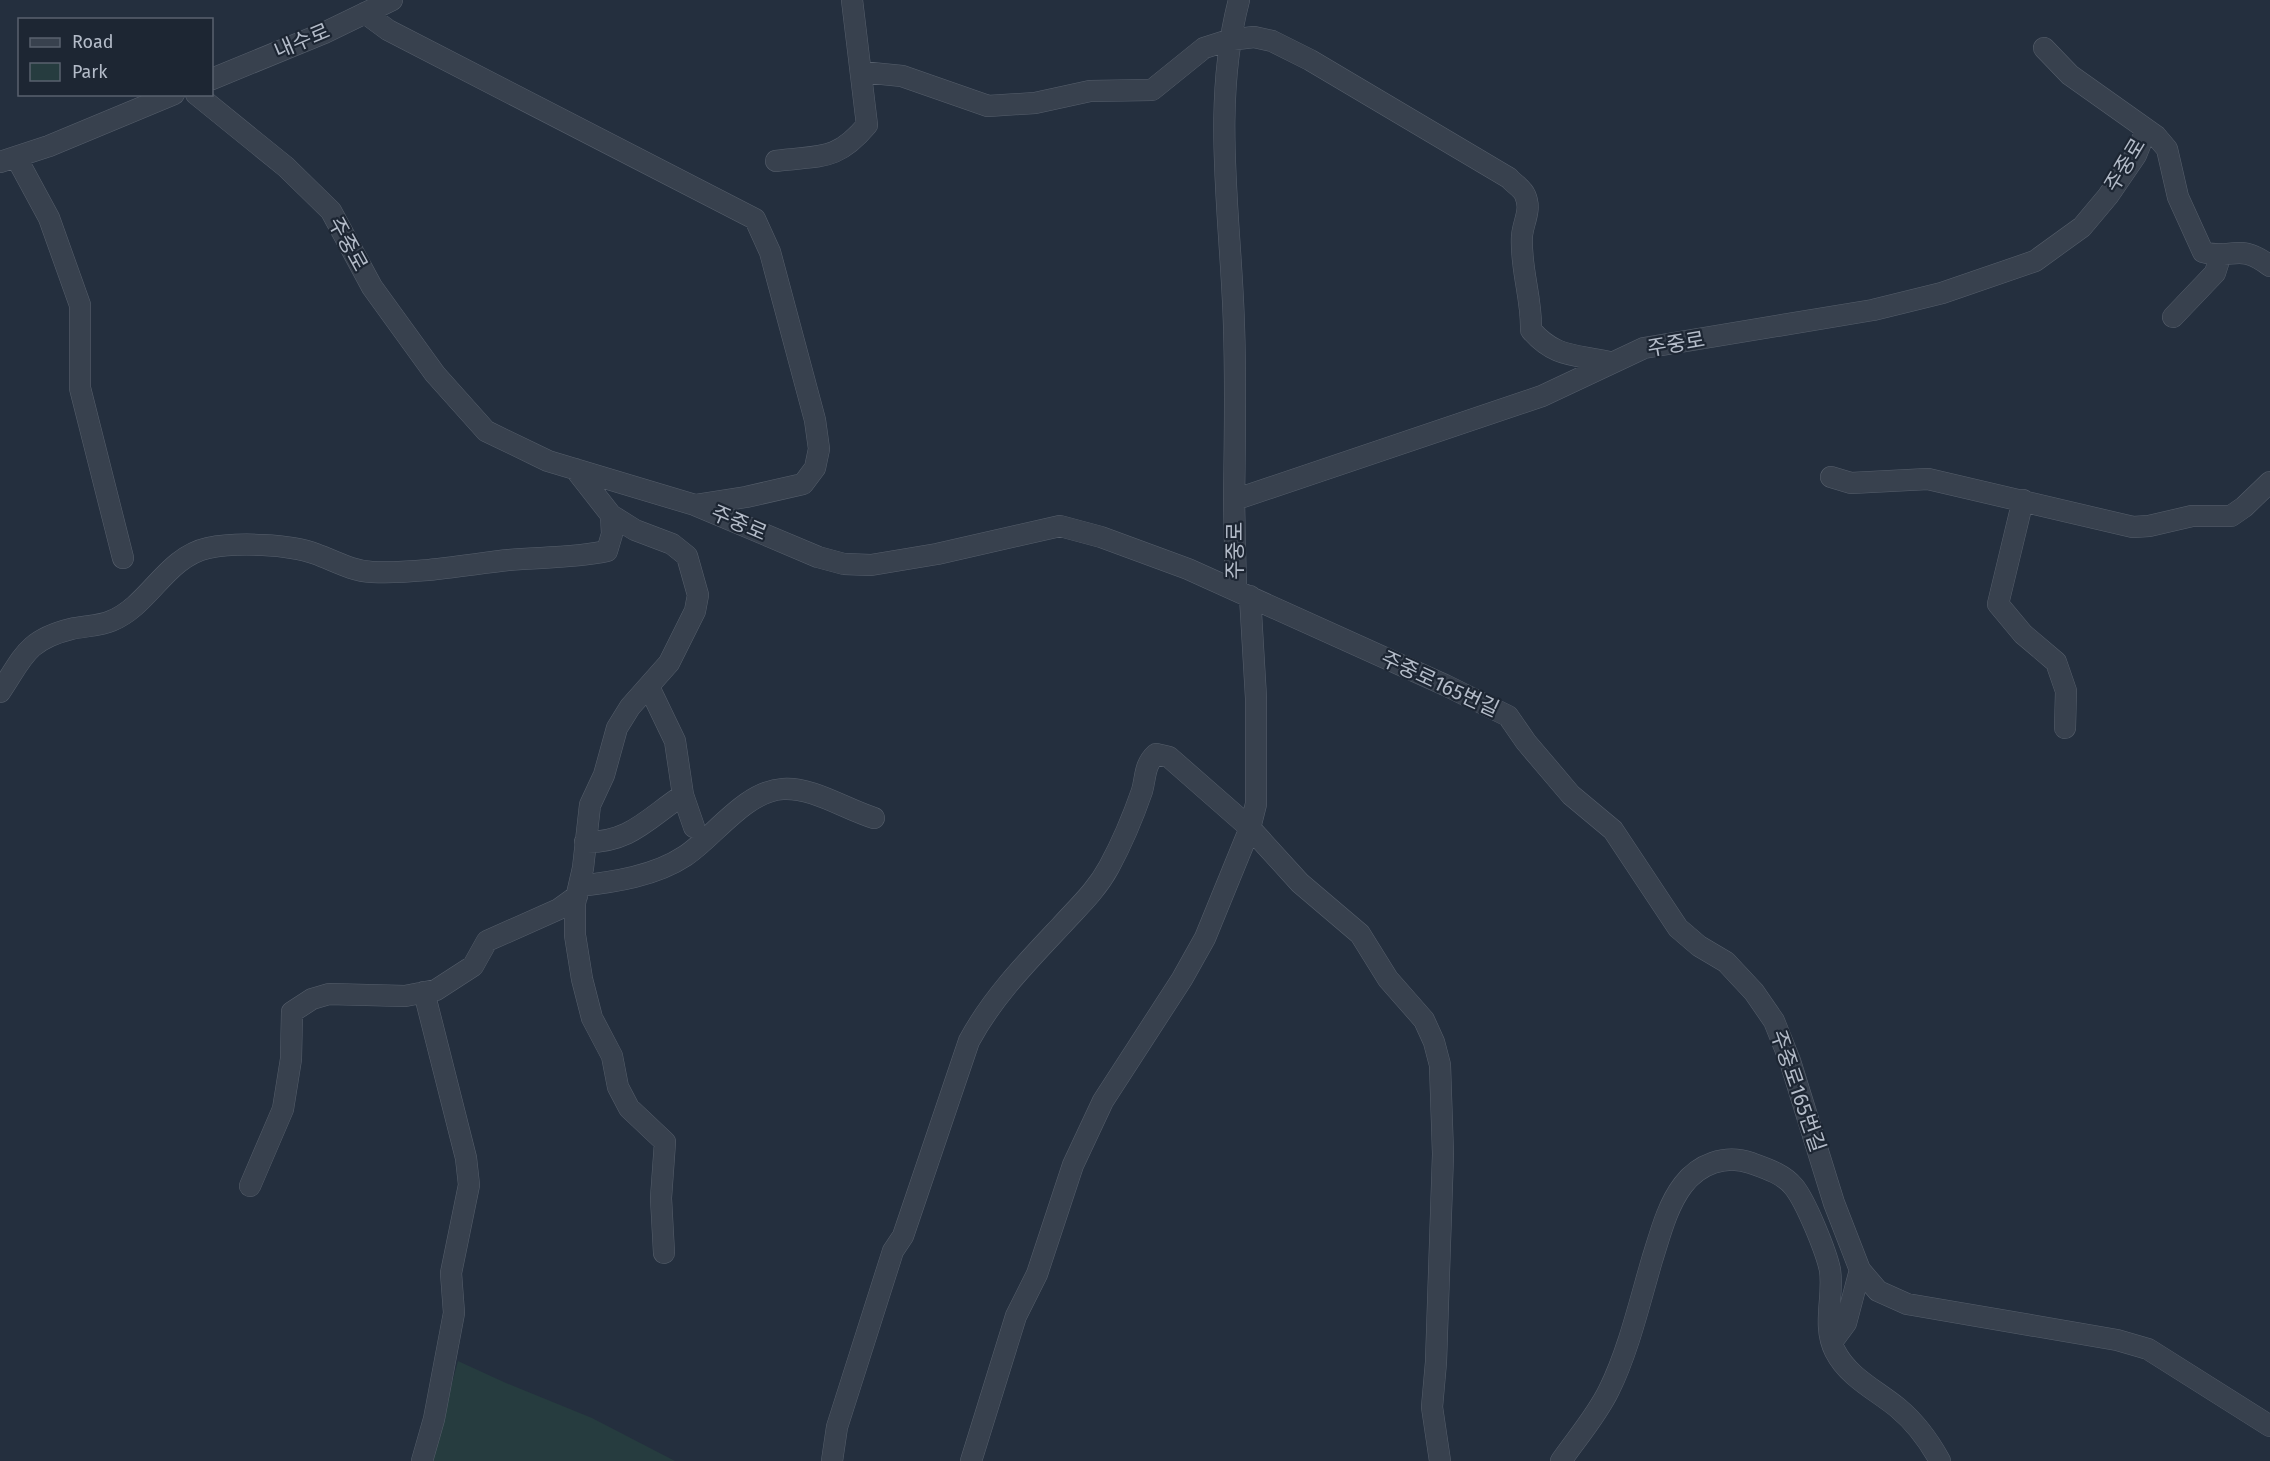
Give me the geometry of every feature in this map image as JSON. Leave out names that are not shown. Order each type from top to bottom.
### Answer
[{"type":"street","name":"내수로","points":[[213,79],[392,0]]},
{"type":"street","points":[[776,161],[838,153],[853,142],[867,125],[852,0]]},
{"type":"street","points":[[1234,500],[1234,326],[1225,184],[1229,40],[1239,0]]},
{"type":"street","points":[[365,13],[388,30],[755,219],[770,252],[815,420],[819,449],[815,468],[803,484],[746,497],[695,505]]},
{"type":"street","points":[[861,72],[902,76],[988,106],[1035,103],[1090,91],[1152,90],[1204,48],[1229,40],[1254,37],[1272,41],[1310,60],[1509,178],[1525,194],[1528,214],[1522,234],[1523,256],[1532,306],[1531,330],[1544,345],[1567,355],[1609,362]]},
{"type":"street","points":[[2044,48],[2070,75],[2146,130]]},
{"type":"street","points":[[123,558],[80,388],[80,305],[49,218],[8,160],[169,96]]},
{"type":"street","name":"주중로","points":[[198,96],[286,167],[331,211],[372,287],[435,374],[486,431],[548,461],[695,505],[818,557],[844,564],[872,564],[938,554],[1060,526],[1101,537],[1188,569],[1243,593],[1234,500],[1542,396],[1576,382],[1609,362],[1644,348],[1873,310],[1942,293],[2035,261],[2082,227],[2108,196],[2136,155],[2146,130],[2167,149],[2178,197],[2203,252],[2253,254],[2270,266]]},
{"type":"street","points":[[2174,317],[2216,273],[2221,254]]},
{"type":"street","points":[[575,469],[611,515],[634,530],[672,544],[687,556],[694,574],[698,596],[695,611],[669,663],[630,707],[617,728],[604,775],[590,805],[578,891],[575,935],[592,1018],[612,1056],[618,1087],[629,1108],[665,1142],[661,1198],[664,1253]]},
{"type":"street","points":[[1831,477],[1851,483],[1928,479],[2133,527],[2149,526],[2192,516],[2231,516],[2270,482]]},
{"type":"street","points":[[2023,500],[1998,604],[2023,634],[2056,662],[2063,675],[2066,691],[2065,728]]},
{"type":"street","points":[[0,692],[22,656],[34,643],[69,629],[110,622],[126,613],[171,568],[206,548],[239,544],[315,553],[339,564],[371,572],[540,557],[581,556],[607,551],[612,534],[611,515]]},
{"type":"street","points":[[970,1461],[1013,1326],[1037,1274],[1073,1165],[1103,1101],[1182,979],[1204,938],[1250,828],[1256,804],[1256,698],[1243,593]]},
{"type":"street","name":"주중로165번길","points":[[1243,593],[1508,717],[1571,795],[1612,830],[1678,928],[1699,946],[1726,962],[1754,993],[1774,1021],[1790,1061],[1834,1203],[1860,1270],[1878,1291],[1907,1304],[2117,1340],[2148,1349],[2270,1426]]},
{"type":"street","points":[[649,687],[675,741],[683,795],[693,827]]},
{"type":"street","points":[[832,1461],[839,1418],[890,1260],[903,1236],[969,1041],[980,1021],[1002,991],[1066,919],[1090,897],[1109,868],[1129,825],[1142,789],[1148,762],[1156,754],[1168,758],[1250,828],[1300,883],[1360,934],[1388,979],[1424,1020],[1434,1042],[1440,1065],[1443,1154],[1436,1362],[1432,1407],[1440,1461]]},
{"type":"street","points":[[249,1186],[283,1109],[291,1059],[292,1012],[312,999],[329,994],[405,996],[436,990],[473,966],[487,941],[559,909],[578,891],[669,865],[687,854],[710,833],[761,795],[780,789],[802,790],[848,810],[874,818]]},
{"type":"street","points":[[585,842],[605,843],[621,838],[683,795]]},
{"type":"street","points":[[422,1461],[434,1419],[454,1313],[451,1273],[469,1185],[466,1158],[424,993]]},
{"type":"street","points":[[1561,1461],[1610,1390],[1634,1322],[1662,1227],[1682,1186],[1696,1172],[1717,1160],[1742,1160],[1780,1176],[1794,1187],[1819,1237],[1830,1270],[1827,1321],[1832,1342],[1843,1363],[1858,1379],[1899,1409],[1921,1430],[1940,1461]]},
{"type":"street","points":[[1832,1342],[1846,1323],[1860,1270]]},
{"type":"green space","points":[[458,1361],[592,1418],[675,1461],[431,1461]]}]
